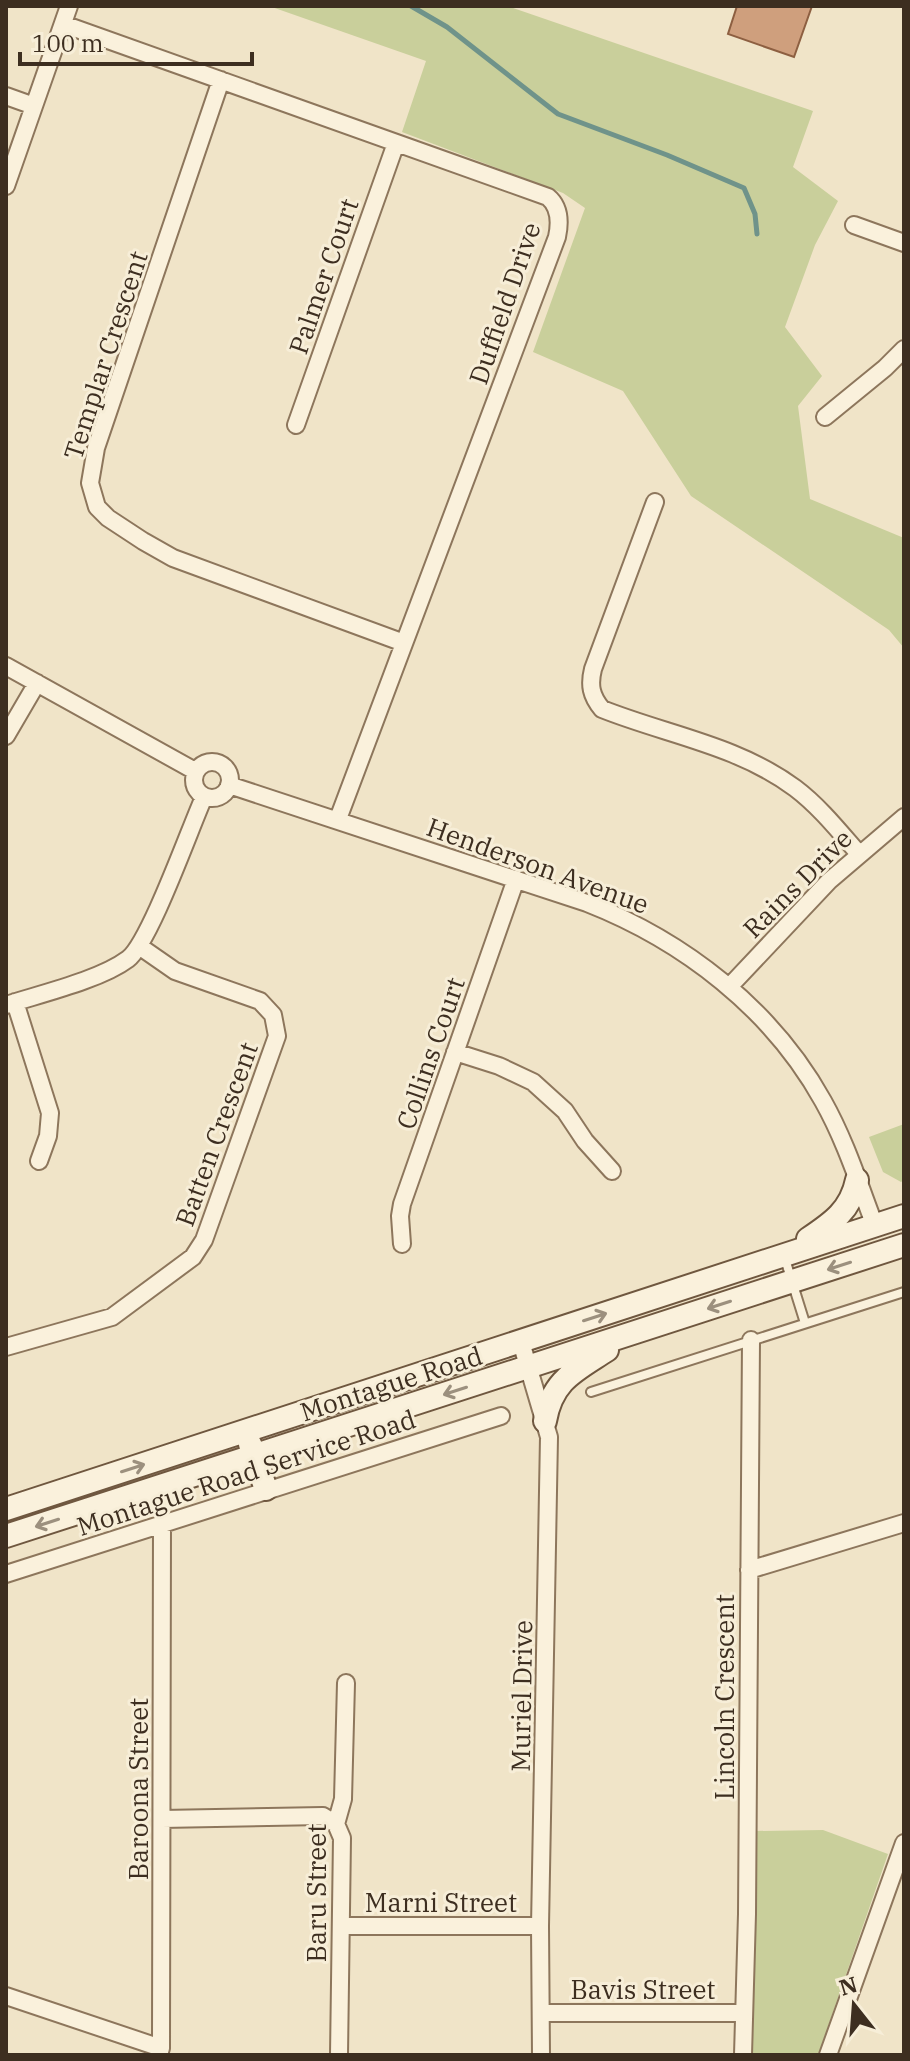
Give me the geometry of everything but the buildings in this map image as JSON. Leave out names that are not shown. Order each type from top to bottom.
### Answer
[{"type":"main road","points":[[784,1256],[838,1219],[854,1195],[857,1180]]},
{"type":"main road","name":"Montague Road","points":[[6,1509],[904,1216]]},
{"type":"main road","points":[[875,1226],[895,1248]]},
{"type":"main road","name":"Montague Road","points":[[6,1536],[895,1248]]},
{"type":"main road","points":[[545,1421],[549,1401],[566,1377],[631,1334]]},
{"type":"main road","points":[[245,1431],[266,1489]]},
{"type":"street","points":[[6,186],[69,6]]},
{"type":"street","name":"Duffield Drive","points":[[63,24],[548,197],[556,207],[560,224],[557,237],[338,819]]},
{"type":"street","name":"Templar Crescent","points":[[221,80],[96,448],[90,483],[92,495],[97,507],[108,518],[173,558],[404,643]]},
{"type":"street","points":[[6,96],[34,106]]},
{"type":"street","name":"Palmer Court","points":[[296,425],[396,143]]},
{"type":"street","points":[[854,225],[904,243]]},
{"type":"street","points":[[825,417],[904,349]]},
{"type":"street","points":[[655,502],[593,669],[591,692],[596,702],[602,709],[726,749],[773,772],[798,790],[859,854]]},
{"type":"street","points":[[6,666],[195,771]]},
{"type":"street","points":[[6,736],[37,683]]},
{"type":"street","points":[[206,762],[220,764],[229,774],[229,785],[217,797],[204,797],[194,785],[195,771],[206,762]]},
{"type":"street","name":"Henderson Avenue","points":[[229,785],[587,903],[638,924],[690,956],[729,987],[786,1047],[805,1073],[835,1124],[875,1226]]},
{"type":"street","points":[[39,1161],[48,1136],[50,1113],[10,1003],[104,971],[130,958],[139,946],[204,797]]},
{"type":"street","name":"Rains Drive","points":[[729,987],[829,881],[904,817]]},
{"type":"street","name":"Collins Court","points":[[402,1244],[402,1204],[516,879]]},
{"type":"street","name":"Batten Crescent","points":[[6,1347],[112,1317],[193,1257],[204,1240],[277,1036],[273,1015],[260,1001],[175,971],[139,946]]},
{"type":"street","points":[[455,1052],[499,1066],[533,1082],[565,1111],[585,1141],[612,1171]]},
{"type":"street","name":"Lincoln Crescent","points":[[743,2055],[751,1340]]},
{"type":"street","name":"Muriel Drive","points":[[521,1342],[549,1437],[540,1926],[541,2055]]},
{"type":"street","name":"Montague Road Service Road","points":[[6,1574],[501,1416]]},
{"type":"street","name":"Baroona Street","points":[[160,2052],[162,1523]]},
{"type":"street","points":[[749,1570],[904,1523]]},
{"type":"street","name":"Baru Street","points":[[339,2055],[342,1838],[336,1824],[343,1799],[346,1683]]},
{"type":"street","points":[[162,1819],[323,1816],[336,1824]]},
{"type":"street","points":[[828,2055],[904,1843]]},
{"type":"street","name":"Marni Street","points":[[341,1926],[540,1926]]},
{"type":"street","points":[[6,1996],[160,2052]]},
{"type":"street","name":"Bavis Street","points":[[541,2013],[744,2013]]},
{"type":"lane","points":[[784,1256],[805,1323]]},
{"type":"lane","points":[[591,1392],[904,1292]]},
{"type":"green space","points":[[269,6],[507,6],[813,111],[793,167],[838,201],[815,245],[785,327],[822,376],[798,406],[810,499],[904,538],[904,648],[889,630],[691,496],[623,391],[533,352],[585,208],[563,193],[402,132],[426,61]]},
{"type":"green space","points":[[904,1124],[904,1180],[901,1182],[883,1172],[869,1137]]},
{"type":"green space","points":[[823,1830],[888,1854],[818,2055],[753,2055],[754,1831]]},
{"type":"waterway","points":[[411,6],[447,27],[558,114],[744,188],[755,214],[757,234]]}]
